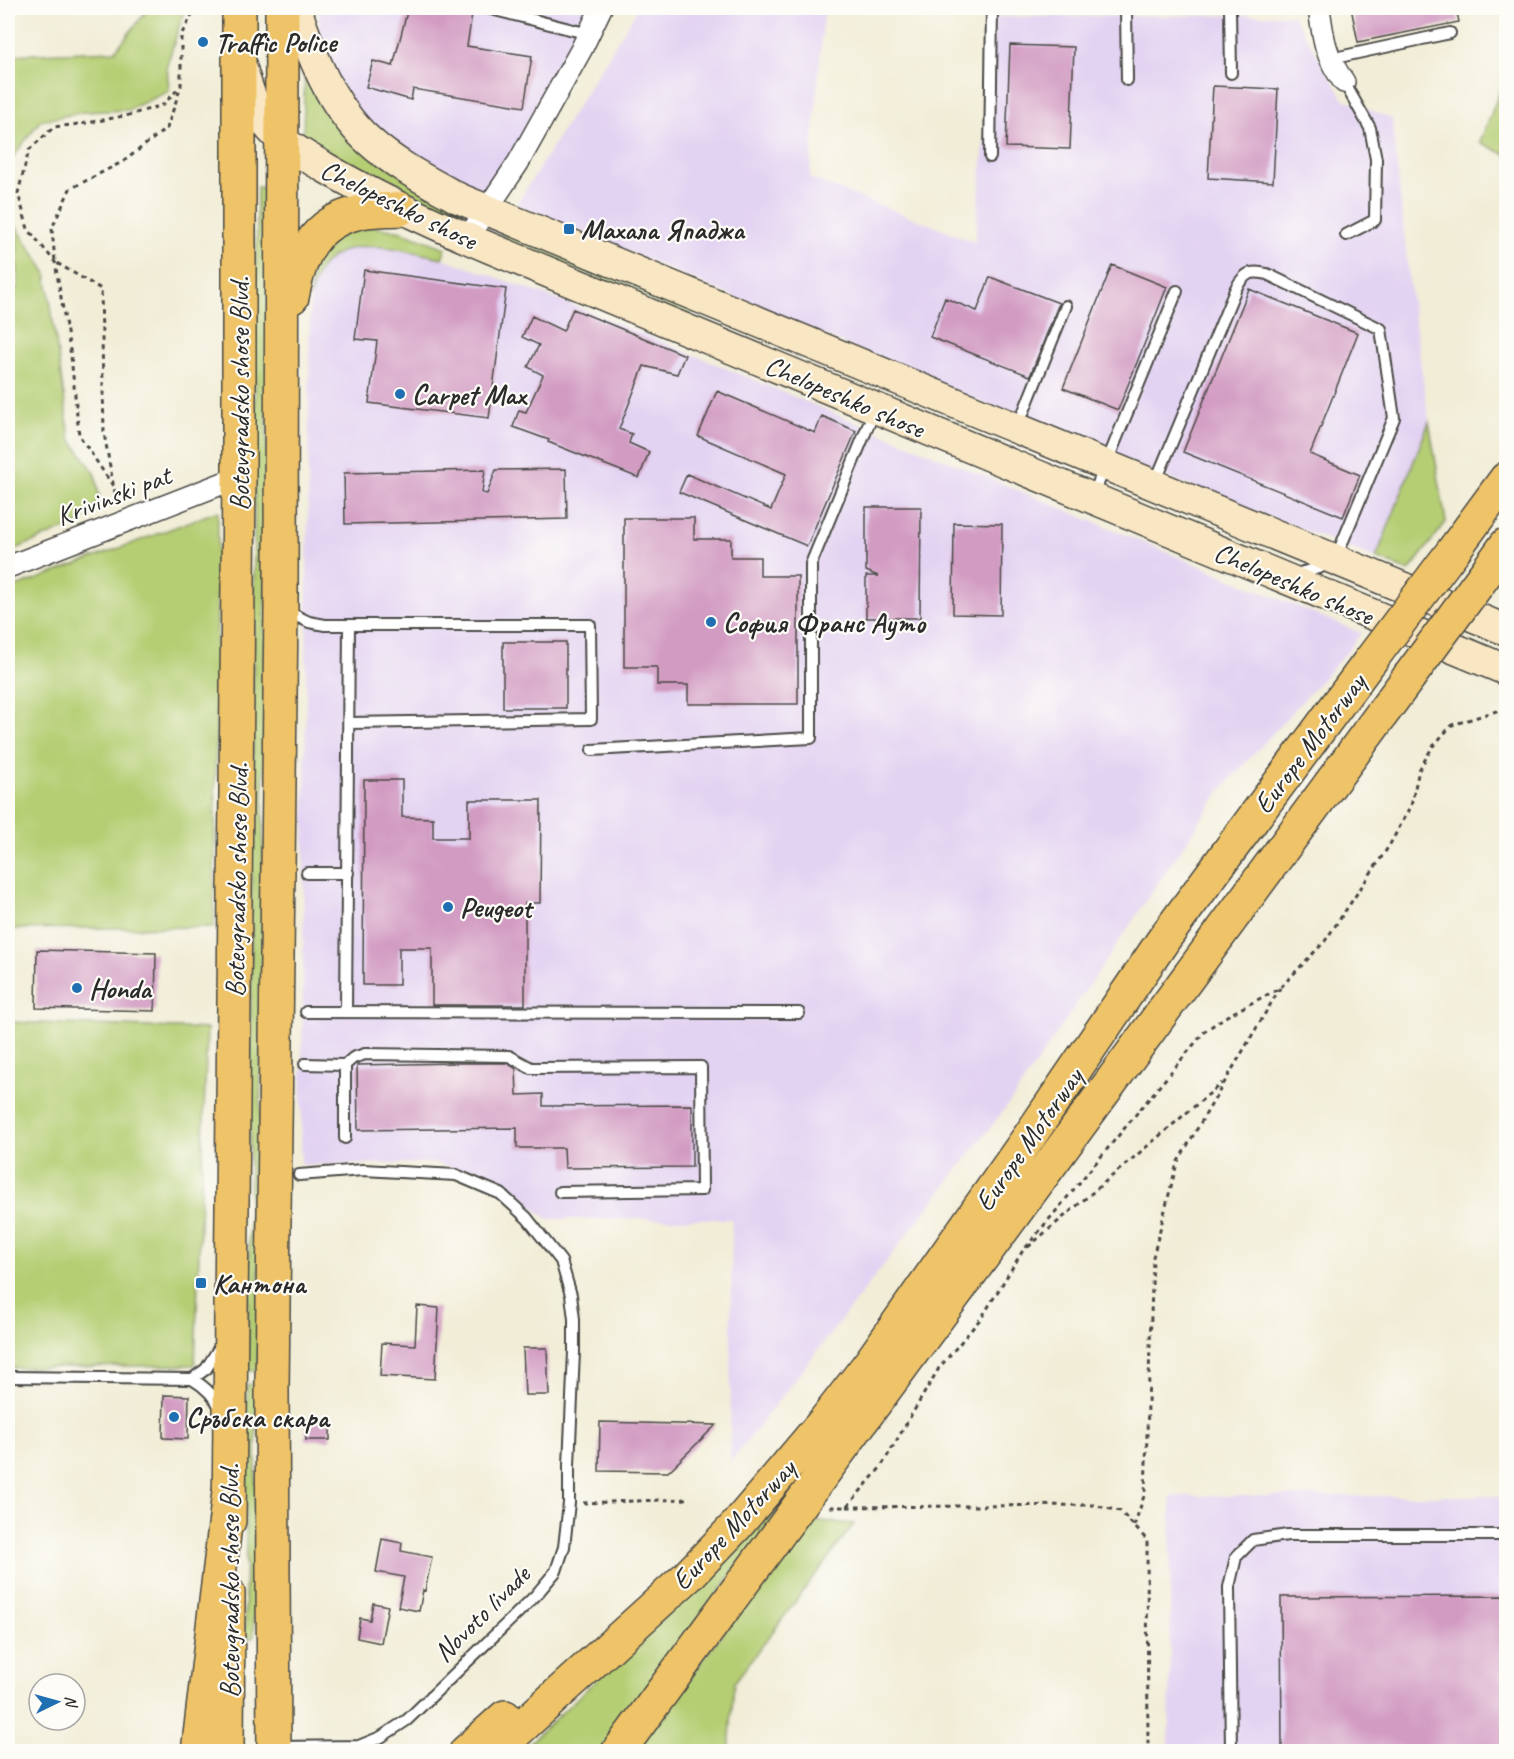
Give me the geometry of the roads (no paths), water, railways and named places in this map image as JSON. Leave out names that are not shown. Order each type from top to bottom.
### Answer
[{"type":"main road","name":"Botevgradsko shose Blvd.","points":[[227,1752],[239,477],[239,8]]},
{"type":"main road","name":"Botevgradsko shose Blvd.","points":[[274,1749],[272,1391],[281,608],[282,8]]},
{"type":"main road","name":"Chelopeshko shose","points":[[296,8],[323,78],[338,105],[354,126],[397,163],[448,192],[1506,630]]},
{"type":"main road","name":"Chelopeshko shose","points":[[239,57],[252,101],[267,125],[281,140],[348,181],[400,209],[467,239],[1506,670]]},
{"type":"main road","points":[[282,348],[296,279],[302,258],[311,241],[340,218],[358,212],[400,209]]},
{"type":"main road","name":"Europe Motorway","points":[[494,1752],[688,1576],[736,1526],[824,1422],[870,1363],[1010,1166],[1166,936],[1506,479]]},
{"type":"main road","name":"Europe Motorway","points":[[618,1752],[1499,555]]},
{"type":"main road","points":[[466,1752],[602,1634],[689,1547],[769,1461],[1166,936]]},
{"type":"main road","points":[[198,1752],[229,1492]]},
{"type":"street","points":[[467,239],[518,163],[601,8]]},
{"type":"street","points":[[1319,8],[1326,50],[1344,82]]},
{"type":"street","name":"Krivinski pat","points":[[8,567],[239,477]]},
{"type":"lane","points":[[487,8],[589,34]]},
{"type":"lane","points":[[990,157],[992,8]]},
{"type":"lane","points":[[1126,8],[1127,80]]},
{"type":"lane","points":[[1230,8],[1231,73]]},
{"type":"lane","points":[[1330,59],[1450,33]]},
{"type":"lane","points":[[1344,82],[1370,128],[1376,159],[1375,220],[1346,235]]},
{"type":"lane","points":[[1154,485],[1236,288],[1249,273],[1267,274],[1381,329],[1394,418],[1335,560],[1319,568],[1277,576]]},
{"type":"lane","points":[[1091,498],[1177,291]]},
{"type":"lane","points":[[1017,429],[1066,306]]},
{"type":"lane","points":[[592,750],[811,738],[811,564],[875,408]]},
{"type":"lane","points":[[281,608],[309,622],[325,625],[590,625],[591,719],[349,723]]},
{"type":"lane","points":[[346,1012],[349,626]]},
{"type":"lane","points":[[307,873],[348,873]]},
{"type":"lane","points":[[306,1012],[799,1013]]},
{"type":"lane","points":[[305,1065],[345,1065],[353,1058],[365,1054],[509,1056],[531,1068],[701,1067],[702,1190],[560,1192]]},
{"type":"lane","points":[[345,1065],[345,1138]]},
{"type":"lane","name":"Novoto livade","points":[[274,1749],[358,1746],[381,1737],[406,1720],[536,1595],[556,1571],[564,1547],[569,1503],[574,1315],[561,1261],[527,1218],[501,1194],[456,1175],[363,1170],[299,1175]]},
{"type":"lane","points":[[192,1379],[206,1369],[222,1344],[231,1317]]},
{"type":"lane","points":[[8,1377],[192,1379],[204,1386],[218,1404],[230,1431]]},
{"type":"lane","points":[[1231,1752],[1229,1587],[1236,1557],[1253,1540],[1288,1535],[1506,1535]]},
{"type":"place","name":"Traffic Police","points":[[203,42]]},
{"type":"place","name":"Махала Япаджа","points":[[569,229]]},
{"type":"place","name":"Carpet Max","points":[[400,394]]},
{"type":"place","name":"София Франс Ауто","points":[[711,622]]},
{"type":"place","name":"Peugeot","points":[[448,907]]},
{"type":"place","name":"Honda","points":[[77,988]]},
{"type":"place","name":"Кантона","points":[[201,1283]]},
{"type":"place","name":"Сръбска скара","points":[[174,1417]]}]
